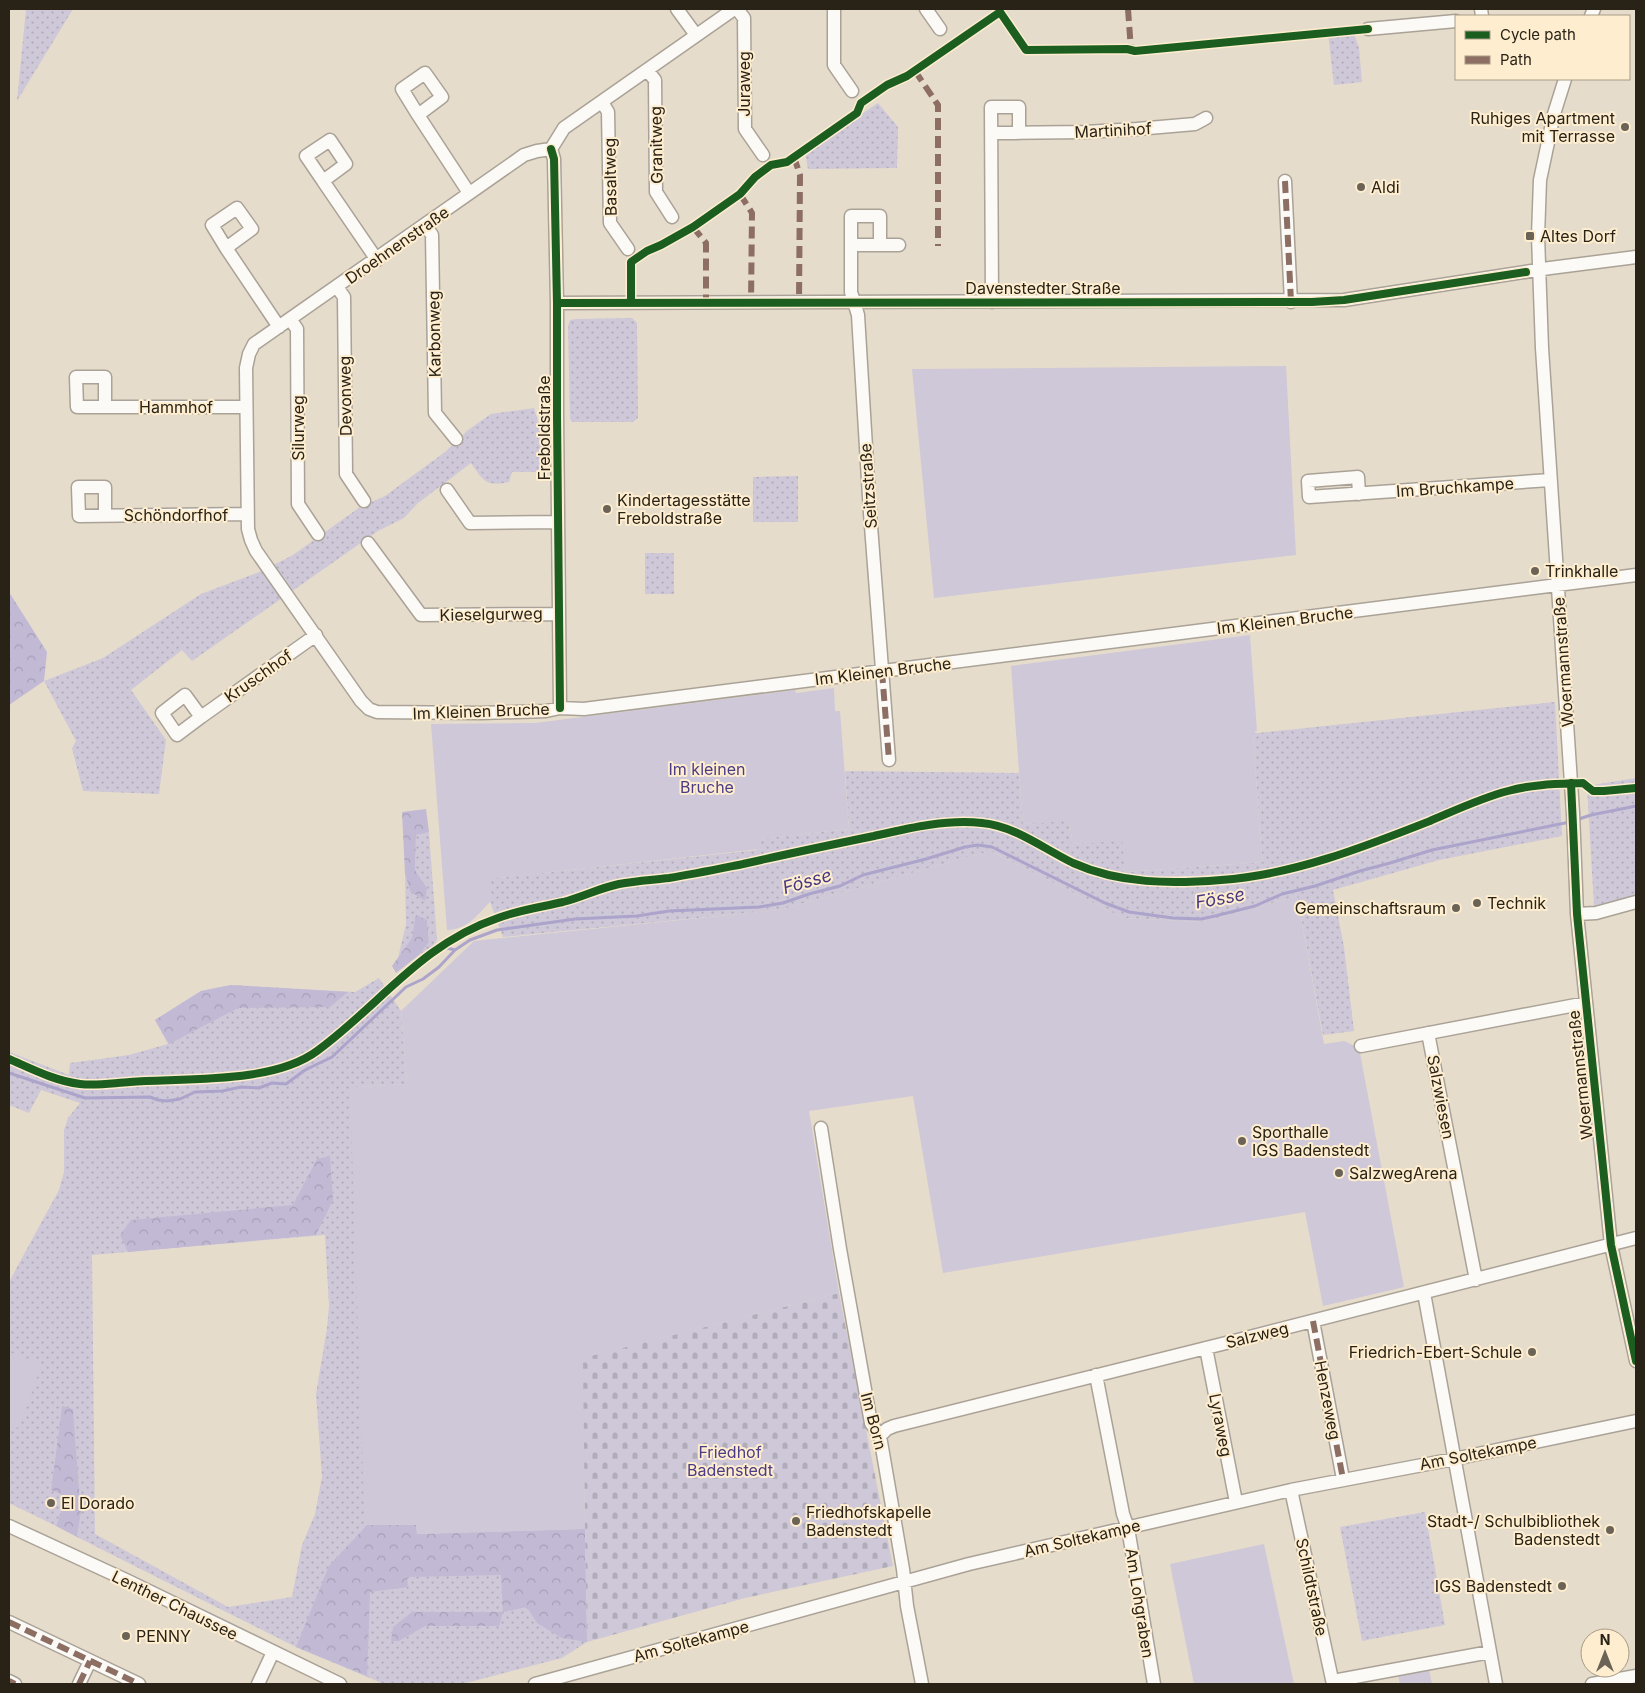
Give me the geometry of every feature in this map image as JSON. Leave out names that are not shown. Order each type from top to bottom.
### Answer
[{"type":"street","points":[[677,9],[696,35]]},
{"type":"street","points":[[551,149],[564,128],[736,9]]},
{"type":"street","name":"Juraweg","points":[[736,9],[744,18],[745,130],[763,154]]},
{"type":"street","points":[[834,9],[834,65],[852,91]]},
{"type":"street","points":[[926,9],[940,29]]},
{"type":"street","points":[[1368,29],[1455,21]]},
{"type":"street","name":"Granitweg","points":[[647,70],[655,80],[656,192],[672,217]]},
{"type":"street","name":"Woermannstraße","points":[[1565,80],[1554,114],[1540,180],[1538,264],[1542,357],[1573,813],[1577,914],[1611,1245],[1636,1361]]},
{"type":"street","name":"Basaltweg","points":[[602,102],[608,112],[610,223],[628,249]]},
{"type":"street","points":[[992,302],[991,107],[1019,107],[1019,133]]},
{"type":"street","points":[[418,114],[469,194]]},
{"type":"street","name":"Martinihof","points":[[991,133],[1094,132],[1195,124],[1206,118]]},
{"type":"street","name":"Droehnenstraße","points":[[275,577],[250,540],[247,514],[246,368],[249,354],[254,344],[377,260],[524,155],[551,149]]},
{"type":"street","name":"Freboldstraße","points":[[551,149],[554,159],[558,303],[560,708]]},
{"type":"street","points":[[323,181],[377,260]]},
{"type":"street","points":[[1285,181],[1291,302]]},
{"type":"street","name":"Seitzstraße","points":[[880,245],[880,216],[851,216],[851,292],[858,315],[862,397],[889,760]]},
{"type":"street","name":"Karbonweg","points":[[425,225],[432,235],[436,413],[456,439]]},
{"type":"street","points":[[851,245],[898,245]]},
{"type":"street","points":[[226,248],[279,327]]},
{"type":"street","name":"Davenstedter Straße","points":[[558,303],[1291,302],[1344,300],[1538,264],[1636,257]]},
{"type":"street","name":"Devonweg","points":[[337,287],[344,297],[346,474],[364,501]]},
{"type":"street","name":"Silurweg","points":[[290,319],[297,329],[298,504],[318,534]]},
{"type":"street","name":"Hammhof","points":[[106,407],[246,407]]},
{"type":"street","name":"Im Bruchkampe","points":[[1360,494],[1550,480]]},
{"type":"street","points":[[447,490],[470,523],[558,522]]},
{"type":"street","name":"Schöndorfhof","points":[[104,515],[247,514]]},
{"type":"street","name":"Kieselgurweg","points":[[368,543],[421,615],[560,614]]},
{"type":"street","name":"Im Kleinen Bruche","points":[[275,577],[361,701],[377,712],[422,713],[546,712],[560,708],[584,708],[1636,575]]},
{"type":"street","name":"Kruschhof","points":[[201,717],[316,636]]},
{"type":"street","points":[[1577,914],[1596,913],[1636,902]]},
{"type":"street","name":"Salzwiesen","points":[[1361,1046],[1586,1003]]},
{"type":"street","name":"Salzwiesen","points":[[1428,1033],[1476,1280]]},
{"type":"street","name":"Im Born","points":[[821,1128],[871,1423],[880,1436],[905,1582],[907,1606],[922,1684]]},
{"type":"street","name":"Salzweg","points":[[880,1436],[888,1428],[894,1426],[1636,1238]]},
{"type":"street","points":[[1424,1293],[1496,1684]]},
{"type":"street","name":"Henzeweg","points":[[1312,1321],[1343,1480]]},
{"type":"street","name":"Lyraweg","points":[[1206,1348],[1236,1502]]},
{"type":"street","name":"Am Lohgraben","points":[[1096,1375],[1123,1514],[1128,1528],[1154,1684]]},
{"type":"street","name":"Am Soltekampe","points":[[535,1684],[969,1564],[1291,1490],[1454,1459],[1636,1421]]},
{"type":"street","name":"Schildtstraße","points":[[1291,1490],[1333,1682]]},
{"type":"street","name":"Lenther Chaussee","points":[[9,1526],[126,1580],[340,1684]]},
{"type":"street","points":[[9,1622],[138,1684]]},
{"type":"street","points":[[258,1684],[273,1652]]},
{"type":"street","points":[[1333,1682],[1490,1652]]},
{"type":"street","points":[[79,1684],[90,1661]]},
{"type":"street","points":[[1592,1684],[1636,1676]]},
{"type":"street","points":[[9,1681],[15,1684]]},
{"type":"green space","points":[[26,9],[73,9],[17,101]]},
{"type":"green space","points":[[1353,31],[1359,48],[1362,82],[1334,85],[1328,33]]},
{"type":"green space","points":[[878,103],[898,127],[897,168],[808,169],[805,152]]},
{"type":"green space","points":[[632,318],[637,323],[638,418],[633,422],[572,422],[570,419],[568,326],[570,320]]},
{"type":"green space","points":[[1286,366],[1296,555],[934,598],[912,369]]},
{"type":"green space","points":[[534,408],[542,435],[541,472],[512,472],[509,482],[495,484],[482,478],[471,463],[418,503],[404,518],[378,531],[192,661],[182,650],[131,690],[166,740],[159,794],[83,791],[72,748],[76,741],[44,681],[103,658],[201,594],[262,571],[293,555],[360,507],[385,496],[445,452],[468,430],[491,414]]},
{"type":"green space","points":[[798,476],[798,522],[753,522],[753,477]]},
{"type":"green space","points":[[645,553],[674,553],[674,594],[645,594]]},
{"type":"green space","points":[[9,592],[47,652],[44,681],[9,705]]},
{"type":"green space","points":[[1250,635],[1257,731],[1253,732],[1263,862],[1125,872],[1122,841],[1072,844],[1070,821],[1023,824],[1011,666]]},
{"type":"green space","name":"Im kleinen Bruche","points":[[834,688],[835,711],[840,711],[849,829],[759,839],[759,849],[489,879],[490,902],[476,917],[466,924],[447,930],[431,724],[535,723],[795,690],[796,693]]},
{"type":"green space","points":[[1555,702],[1562,836],[1439,860],[1333,890],[1344,947],[1354,1031],[1323,1035],[1297,896],[1203,922],[1123,918],[990,851],[780,910],[503,937],[490,902],[488,879],[757,850],[759,839],[849,829],[845,771],[1019,773],[1023,824],[1070,820],[1072,844],[1123,840],[1125,872],[1263,862],[1253,732]]},
{"type":"green space","points":[[1636,778],[1636,896],[1594,906],[1587,786]]},
{"type":"green space","points":[[426,809],[429,832],[416,835],[415,870],[427,888],[425,901],[410,891],[405,874],[402,812]]},
{"type":"green space","points":[[429,832],[437,940],[433,946],[419,955],[429,941],[427,920],[398,958],[406,924],[405,874],[410,891],[427,888],[415,870],[416,835]]},
{"type":"green space","points":[[990,851],[1123,918],[1203,922],[1297,896],[1324,1044],[1344,1041],[1359,1048],[1404,1287],[1323,1306],[1305,1212],[943,1273],[913,1096],[809,1111],[839,1293],[583,1358],[585,1529],[417,1534],[416,1525],[367,1525],[364,1509],[350,1090],[357,1087],[407,1084],[401,1011],[474,941],[780,910]]},
{"type":"green space","points":[[416,915],[427,920],[429,942],[419,955],[396,973],[392,966],[412,938]]},
{"type":"green space","points":[[379,978],[401,1011],[407,1084],[357,1087],[417,1534],[585,1529],[587,1642],[562,1658],[460,1684],[384,1684],[296,1647],[77,1537],[81,1513],[73,1410],[62,1407],[51,1490],[66,1497],[56,1526],[9,1503],[9,1282],[59,1190],[64,1172],[64,1130],[68,1118],[80,1103],[41,1090],[29,1113],[9,1105],[9,1052],[69,1075],[70,1063],[129,1055],[168,1044],[155,1020],[201,991],[231,985],[355,992]],"holes":[[[325,1235],[329,1306],[316,1394],[322,1477],[315,1514],[302,1545],[292,1597],[228,1607],[95,1534],[92,1255]]]},
{"type":"green space","points":[[231,985],[348,992],[330,1007],[238,1008],[169,1044],[155,1020],[201,991]]},
{"type":"green space","points":[[330,1156],[333,1200],[316,1235],[128,1252],[120,1235],[131,1220],[293,1205],[317,1159]]},
{"type":"green space","name":"Friedhof Badenstedt","points":[[839,1293],[893,1566],[745,1598],[587,1642],[582,1358]]},
{"type":"green space","points":[[9,1352],[42,1364],[19,1428],[9,1425]]},
{"type":"green space","points":[[62,1406],[73,1409],[81,1513],[77,1537],[56,1526],[66,1497],[51,1490]]},
{"type":"green space","points":[[1425,1512],[1445,1625],[1362,1641],[1340,1527]]},
{"type":"green space","points":[[367,1525],[416,1525],[417,1534],[585,1529],[587,1642],[562,1638],[537,1623],[527,1607],[503,1612],[501,1575],[407,1577],[408,1587],[370,1592],[367,1676],[296,1647],[329,1566]]},
{"type":"green space","points":[[1264,1544],[1294,1684],[1194,1684],[1170,1564]]},
{"type":"green space","points":[[412,1612],[503,1612],[499,1626],[425,1626],[399,1641],[391,1641],[393,1627]]},
{"type":"green space","points":[[1429,1670],[1432,1684],[1400,1684],[1398,1675]]},
{"type":"waterway","name":"Fösse","points":[[1576,820],[1636,806]]},
{"type":"waterway","name":"Fösse","points":[[9,1073],[85,1098],[150,1097],[167,1101],[180,1099],[195,1092],[222,1091],[241,1087],[259,1088],[272,1083],[286,1084],[305,1070],[332,1057],[406,987],[423,979],[439,967],[455,950],[470,940],[497,930],[575,919],[637,916],[669,911],[759,907],[783,903],[840,886],[863,875],[965,847],[978,845],[992,847],[1105,903],[1129,912],[1173,918],[1201,919],[1255,906],[1282,894],[1315,886],[1432,850],[1570,822]]},
{"type":"waterway","name":"Fösse","points":[[447,948],[455,950]]},
{"type":"marked path","points":[[1128,9],[1131,50]]},
{"type":"marked path","points":[[915,71],[938,105],[938,246]]},
{"type":"marked path","points":[[794,157],[800,175],[799,302]]},
{"type":"marked path","points":[[1285,181],[1291,302]]},
{"type":"marked path","points":[[740,194],[752,213],[751,303]]},
{"type":"marked path","points":[[693,227],[706,243],[706,303]]},
{"type":"marked path","points":[[882,671],[889,760]]},
{"type":"marked path","points":[[1313,1321],[1343,1479]]},
{"type":"marked path","points":[[9,1622],[139,1684]]},
{"type":"marked path","points":[[79,1684],[90,1661]]},
{"type":"marked path","points":[[9,1681],[15,1684]]},
{"type":"cycle path","points":[[631,303],[631,262],[647,251],[693,227],[740,194],[755,177],[771,165],[787,162],[857,113],[861,103],[887,85],[907,76],[1000,12],[1026,50],[1127,49],[1135,51],[1368,29]]},
{"type":"cycle path","points":[[551,149],[554,159],[557,303],[560,708]]},
{"type":"cycle path","points":[[557,303],[1312,302],[1344,300],[1526,272]]},
{"type":"cycle path","points":[[1571,783],[1577,914],[1611,1245],[1636,1361]]},
{"type":"cycle path","points":[[9,1059],[35,1071],[86,1085],[227,1077],[277,1069],[299,1062],[317,1051],[340,1033],[402,977],[446,943],[471,929],[506,915],[563,902],[619,884],[669,878],[743,864],[928,825],[955,822],[994,825],[1018,833],[1073,863],[1091,870],[1127,879],[1183,882],[1248,877],[1301,866],[1354,850],[1478,801],[1517,789],[1583,783],[1593,791],[1636,788]]},
{"type":"place","name":"Ruhiges Apartment mit Terrasse","points":[[1625,127]]},
{"type":"place","name":"Aldi","points":[[1361,187]]},
{"type":"place","name":"Altes Dorf","points":[[1530,236]]},
{"type":"place","name":"Kindertagesstätte Freboldstraße","points":[[607,509]]},
{"type":"place","name":"Trinkhalle","points":[[1535,571]]},
{"type":"place","name":"Technik","points":[[1477,903]]},
{"type":"place","name":"Gemeinschaftsraum","points":[[1456,908]]},
{"type":"place","name":"Sporthalle IGS Badenstedt","points":[[1242,1141]]},
{"type":"place","name":"SalzwegArena","points":[[1339,1173]]},
{"type":"place","name":"Friedrich-Ebert-Schule","points":[[1532,1352]]},
{"type":"place","name":"El Dorado","points":[[51,1503]]},
{"type":"place","name":"Friedhofskapelle Badenstedt","points":[[796,1521]]},
{"type":"place","name":"Stadt-/ Schulbibliothek Badenstedt","points":[[1610,1530]]},
{"type":"place","name":"IGS Badenstedt","points":[[1562,1586]]},
{"type":"place","name":"PENNY","points":[[126,1636]]}]
